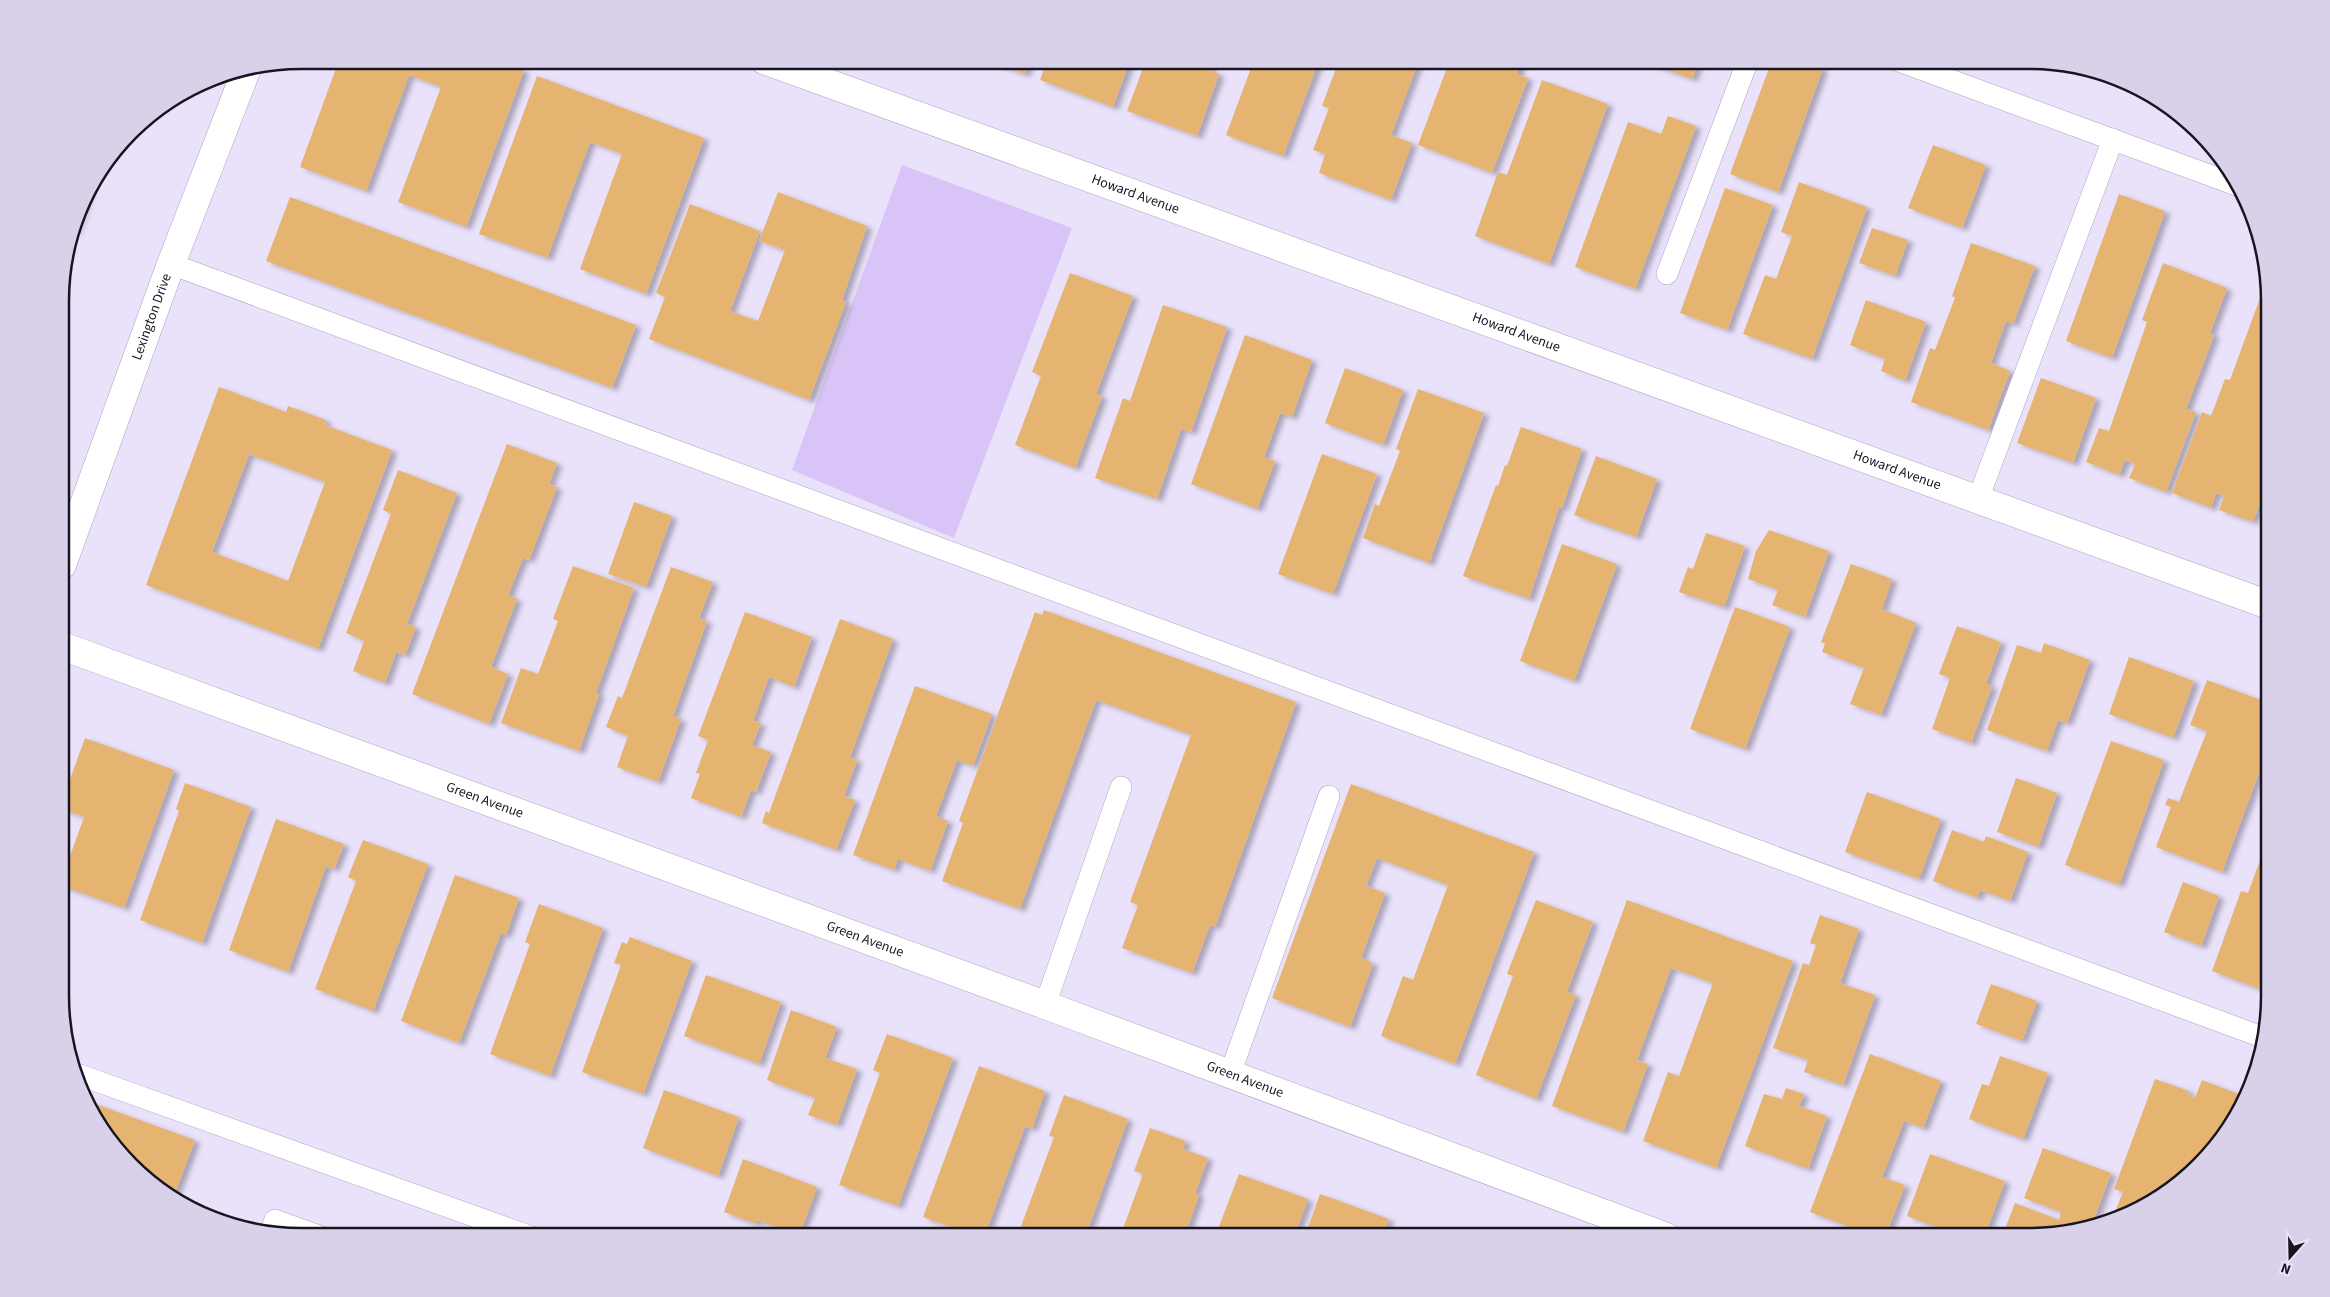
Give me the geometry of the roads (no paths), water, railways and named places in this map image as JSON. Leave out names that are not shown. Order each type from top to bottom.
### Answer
[{"type":"street","name":"Howard Avenue","points":[[789,69],[2261,602]]},
{"type":"street","name":"Lexington Drive","points":[[69,546],[171,264],[244,76]]},
{"type":"street","name":"Green Avenue","points":[[69,649],[1045,1005],[1643,1228]]},
{"type":"lane","points":[[1667,274],[1745,69]]},
{"type":"lane","points":[[1921,69],[2228,182]]},
{"type":"lane","points":[[1978,499],[2113,139]]},
{"type":"lane","points":[[171,264],[2258,1035]]},
{"type":"lane","points":[[1045,1005],[1121,787]]},
{"type":"lane","points":[[1230,1074],[1329,796]]},
{"type":"lane","points":[[83,1076],[507,1228]]},
{"type":"lane","points":[[273,1226],[275,1220],[297,1228]]}]
